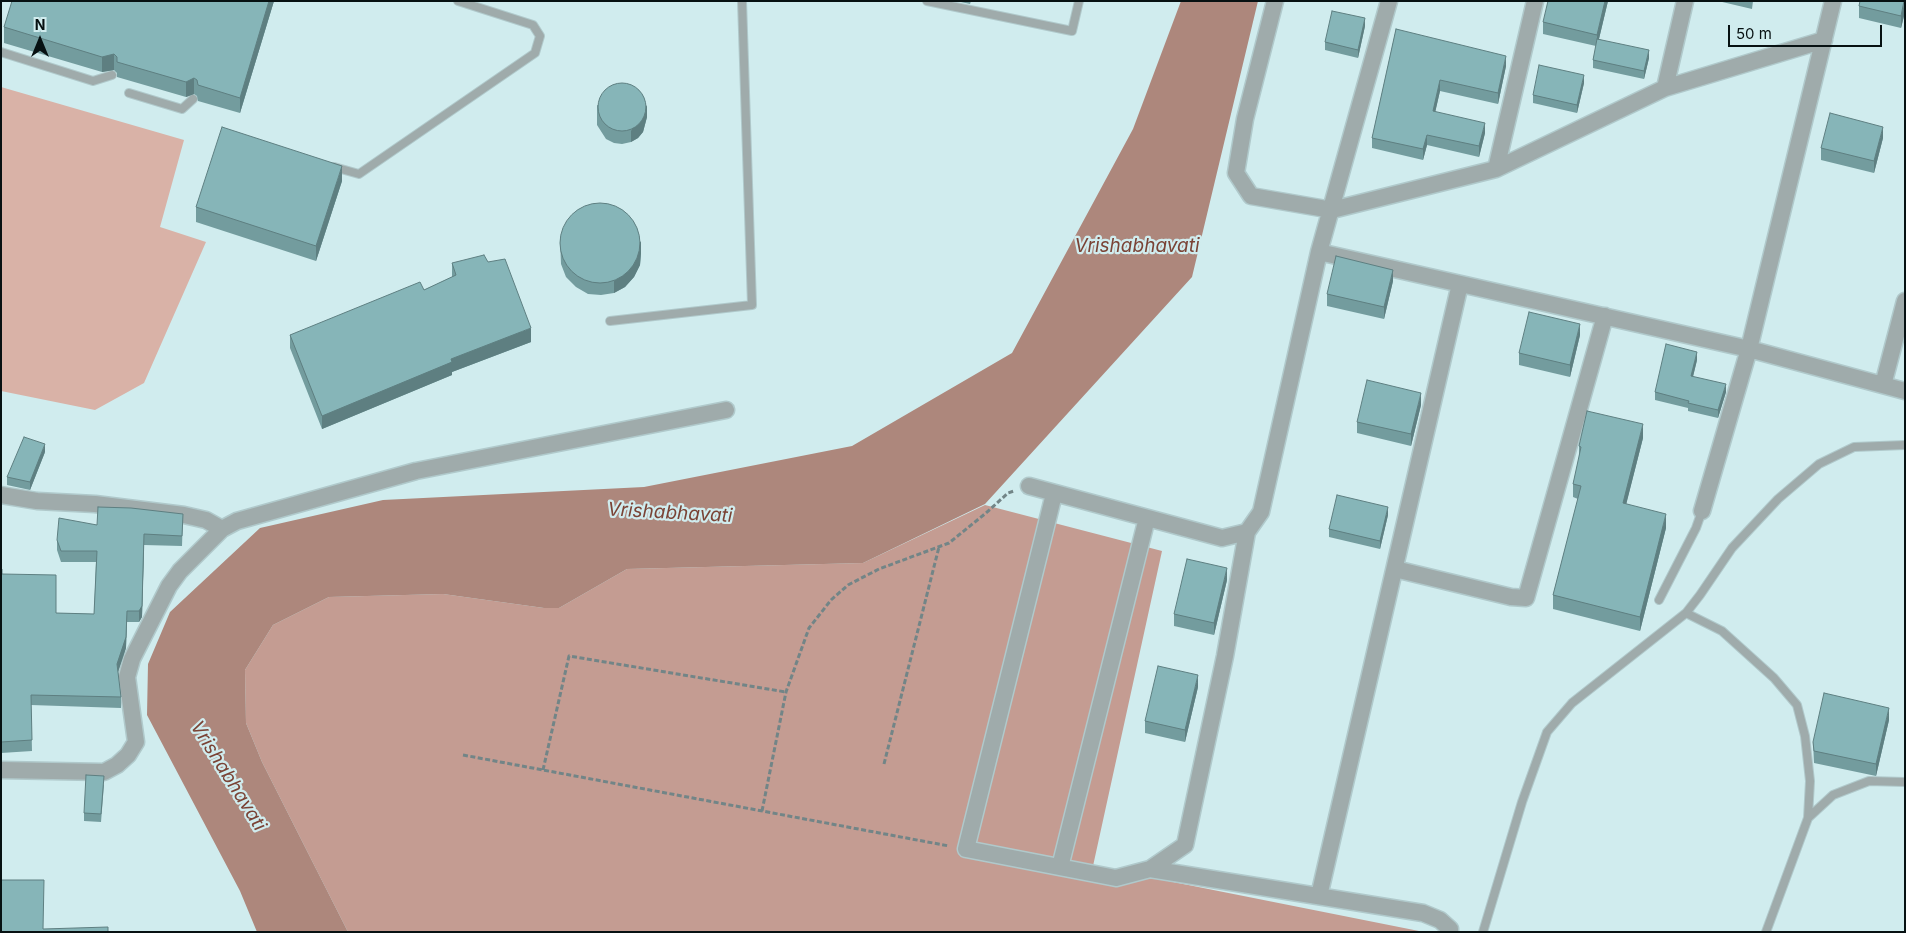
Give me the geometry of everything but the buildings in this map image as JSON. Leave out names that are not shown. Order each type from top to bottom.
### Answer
[{"type":"street","points":[[1275,1],[1245,119],[1236,173],[1251,196],[1332,210],[1496,169],[1664,88],[1824,40]]},
{"type":"street","points":[[1054,494],[966,850],[1116,878],[1150,869],[1185,845],[1226,647],[1247,532],[1261,512],[1320,252],[1389,1]]},
{"type":"street","points":[[1496,169],[1534,1]]},
{"type":"street","points":[[1664,88],[1685,1]]},
{"type":"street","points":[[1702,511],[1749,349],[1834,1]]},
{"type":"street","points":[[1320,252],[1749,349],[1905,391]]},
{"type":"street","points":[[1320,896],[1460,284]]},
{"type":"street","points":[[1884,385],[1905,301]]},
{"type":"street","points":[[1394,569],[1511,597],[1526,598],[1605,316]]},
{"type":"street","points":[[1,770],[104,772],[117,765],[128,754],[136,742],[127,677],[132,659],[169,586],[180,571],[222,529],[237,521],[416,471],[726,410]]},
{"type":"street","points":[[1029,486],[1222,538],[1247,532]]},
{"type":"street","points":[[1,494],[37,501],[95,504],[184,515],[206,520],[222,529]]},
{"type":"street","points":[[1060,867],[1147,518]]},
{"type":"street","points":[[1150,869],[1423,913],[1440,920],[1450,929],[1450,932]]},
{"type":"lane","points":[[322,164],[359,174],[536,53],[540,36],[533,25],[458,1]]},
{"type":"lane","points":[[610,322],[752,306],[742,1]]},
{"type":"lane","points":[[927,1],[1072,31],[1079,1]]},
{"type":"lane","points":[[1,52],[93,81],[112,76]]},
{"type":"lane","points":[[129,93],[182,109],[193,99]]},
{"type":"lane","points":[[1483,932],[1522,802],[1547,732],[1572,702],[1686,613],[1732,548],[1778,499],[1819,464],[1854,447],[1905,445]]},
{"type":"lane","points":[[1658,600],[1696,528],[1702,511]]},
{"type":"lane","points":[[1686,613],[1722,631],[1774,678],[1797,705],[1805,736],[1810,781],[1808,818],[1766,932]]},
{"type":"lane","points":[[1808,818],[1833,795],[1870,781],[1905,782]]},
{"type":"path","points":[[762,811],[786,692],[809,628],[830,600],[848,585],[879,569],[949,543],[1008,493],[1029,486]]},
{"type":"path","points":[[884,764],[939,546]]},
{"type":"path","points":[[543,770],[569,656],[786,692]]},
{"type":"path","points":[[463,754],[966,850]]},
{"type":"shaded area","points":[[1,87],[184,140],[160,227],[206,242],[144,383],[95,410],[1,391]]},
{"type":"shaded area","points":[[985,505],[1162,551],[1093,866],[1424,932],[348,932],[262,762],[246,723],[245,670],[273,625],[329,597],[443,594],[544,608],[559,608],[627,569],[863,563]]},
{"type":"water","name":"Vrishabhavati","points":[[1181,1],[1258,1],[1192,277],[985,504],[863,563],[627,569],[559,608],[544,608],[443,594],[329,597],[273,625],[245,670],[246,723],[262,762],[348,932],[257,932],[240,891],[147,715],[148,664],[170,612],[260,528],[383,500],[644,487],[852,446],[1012,353],[1133,129]]}]
